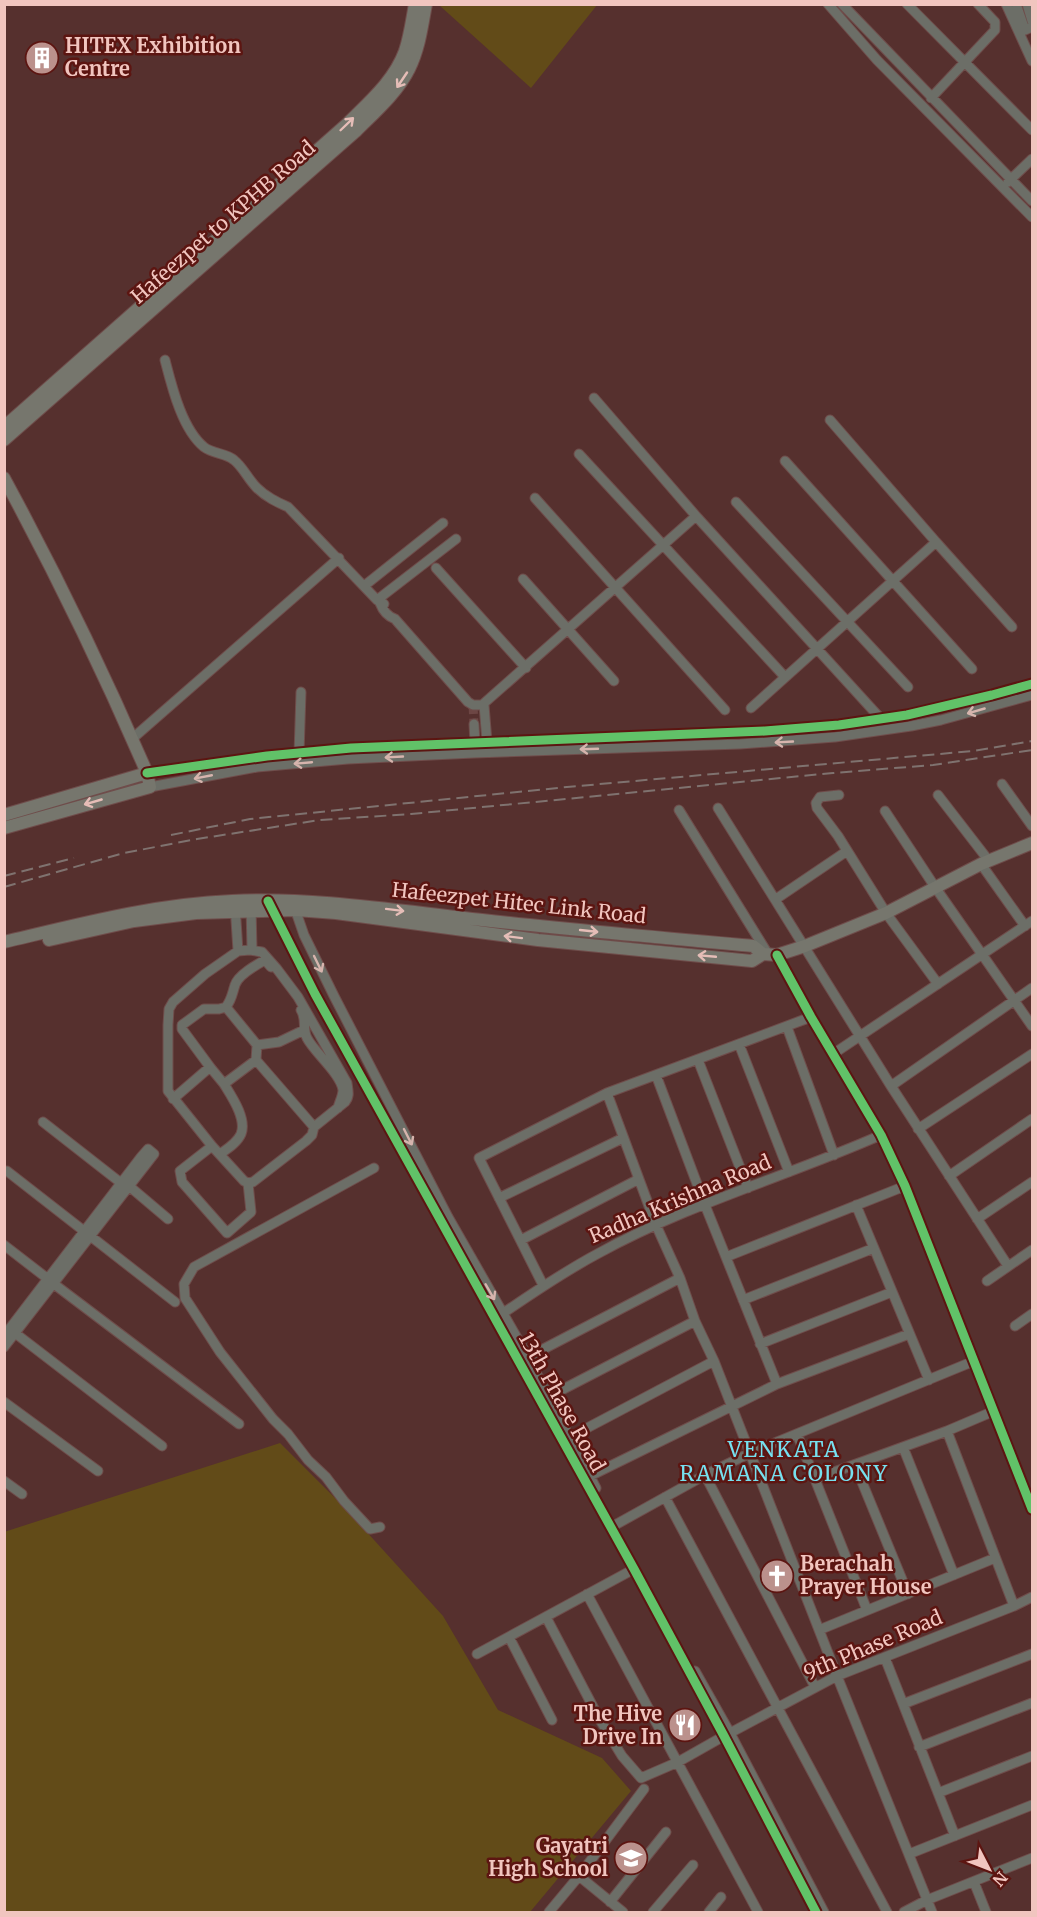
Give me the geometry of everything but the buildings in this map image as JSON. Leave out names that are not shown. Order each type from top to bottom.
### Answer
[{"type":"main road","points":[[4,427],[338,132],[382,89],[392,77],[405,51],[415,4]]},
{"type":"main road","name":"Hafeezpet to KPHB Road","points":[[4,440],[356,131],[390,97],[410,68],[416,52],[426,4]]},
{"type":"main road","points":[[4,478],[43,550],[98,662],[147,773],[150,787],[4,828]]},
{"type":"main road","points":[[4,815],[147,773]]},
{"type":"main road","name":"Hafeezpet Hitec Link Road","points":[[235,906],[336,908],[453,930],[752,961],[769,954],[806,946],[886,913],[985,862],[1032,843]]},
{"type":"main road","points":[[4,942],[134,912],[199,903],[235,906]]},
{"type":"main road","points":[[4,950],[134,921],[235,906]]},
{"type":"street","points":[[828,4],[877,60],[1032,217]]},
{"type":"street","points":[[907,4],[1032,130]]},
{"type":"street","points":[[931,98],[995,30],[995,22],[978,4]]},
{"type":"street","points":[[1006,4],[1032,61]]},
{"type":"street","points":[[1016,4],[1025,30],[1032,27]]},
{"type":"street","points":[[1027,4],[1032,21]]},
{"type":"street","points":[[848,6],[915,82],[1032,201]]},
{"type":"street","points":[[907,91],[915,82]]},
{"type":"street","points":[[1003,186],[1032,159]]},
{"type":"street","points":[[165,360],[175,399],[184,419],[201,444],[218,454],[231,457],[256,487],[271,499],[288,507],[339,558],[378,602],[386,604],[394,613],[395,619],[468,702],[478,706],[484,705],[696,516]]},
{"type":"street","points":[[594,398],[696,516],[881,719]]},
{"type":"street","points":[[830,420],[1012,627]]},
{"type":"street","points":[[579,454],[785,678]]},
{"type":"street","points":[[785,461],[972,669]]},
{"type":"street","points":[[535,498],[725,711]]},
{"type":"street","points":[[736,502],[908,687]]},
{"type":"street","points":[[364,586],[443,523]]},
{"type":"street","points":[[378,602],[456,539]]},
{"type":"street","points":[[751,708],[936,542]]},
{"type":"street","points":[[132,738],[339,558]]},
{"type":"street","points":[[436,568],[526,668]]},
{"type":"street","points":[[523,579],[614,681]]},
{"type":"street","points":[[147,773],[267,756],[351,748],[765,731],[839,725],[918,712],[1032,684]]},
{"type":"street","points":[[299,753],[301,693]]},
{"type":"street","points":[[150,787],[257,767],[348,759],[740,744],[835,737],[931,722],[1032,694]]},
{"type":"street","points":[[484,705],[487,742]]},
{"type":"street","points":[[474,724],[474,743]]},
{"type":"street","points":[[1002,784],[1032,826]]},
{"type":"street","points":[[839,795],[820,797],[816,803],[817,808],[886,913],[938,984]]},
{"type":"street","points":[[832,1054],[1029,924],[938,795]]},
{"type":"street","points":[[718,808],[806,946],[859,1036],[1008,1266]]},
{"type":"street","points":[[679,810],[811,1017],[880,1135],[904,1186],[1032,1509]]},
{"type":"street","points":[[885,811],[934,887],[1032,1026]]},
{"type":"street","points":[[776,899],[847,851]]},
{"type":"street","points":[[235,906],[238,951]]},
{"type":"street","points":[[251,906],[252,950]]},
{"type":"street","name":"13th Phase Road","points":[[271,906],[315,994],[578,1461],[634,1569],[715,1713]]},
{"type":"street","name":"13th Phase Road","points":[[294,906],[304,935],[448,1217],[528,1357],[570,1437],[578,1461],[590,1476],[715,1713],[824,1912]]},
{"type":"street","points":[[252,950],[262,952],[269,959],[298,997],[346,1083],[348,1098],[314,1127],[312,1135],[306,1141],[248,1183],[212,1146],[168,1091],[168,1025],[173,1002],[205,974],[238,951],[252,950]]},
{"type":"street","points":[[220,1154],[237,1139],[242,1126],[234,1101],[224,1084],[181,1026],[204,1009],[226,1007],[233,997],[236,982],[265,960],[304,1014],[304,1030],[308,1040],[341,1084],[342,1094],[338,1108]]},
{"type":"street","points":[[315,994],[330,987]]},
{"type":"street","points":[[891,1086],[1032,988]]},
{"type":"street","points":[[226,1007],[257,1045],[256,1060],[314,1127]]},
{"type":"street","points":[[543,1285],[479,1158],[607,1093],[811,1017]]},
{"type":"street","points":[[787,1027],[834,1155]]},
{"type":"street","points":[[257,1045],[279,1042],[304,1030]]},
{"type":"street","points":[[740,1044],[789,1172]]},
{"type":"street","points":[[918,1129],[1032,1054]]},
{"type":"street","points":[[224,1084],[256,1060]]},
{"type":"street","points":[[698,1060],[748,1188]]},
{"type":"street","points":[[173,1099],[210,1067]]},
{"type":"street","points":[[656,1075],[777,1384]]},
{"type":"street","points":[[607,1093],[656,1225],[714,1361],[932,1912]]},
{"type":"street","points":[[949,1176],[1032,1119]]},
{"type":"street","points":[[43,1122],[168,1219]]},
{"type":"street","name":"Radha Krishna Road","points":[[502,1314],[543,1285],[600,1252],[656,1225],[880,1135]]},
{"type":"street","points":[[499,1198],[623,1138]]},
{"type":"street","points":[[212,1146],[180,1171],[180,1176],[182,1182],[227,1233],[251,1212],[248,1183]]},
{"type":"street","points":[[374,1168],[194,1267],[184,1284],[185,1298],[220,1352],[273,1419],[370,1529],[380,1527]]},
{"type":"street","points":[[7,1171],[175,1302]]},
{"type":"street","points":[[520,1240],[639,1179]]},
{"type":"street","points":[[977,1219],[1032,1182]]},
{"type":"street","points":[[4,1347],[8,1330],[51,1281],[125,1185]]},
{"type":"street","points":[[726,1257],[904,1186]]},
{"type":"street","points":[[856,1205],[928,1380]]},
{"type":"street","points":[[4,1245],[239,1424]]},
{"type":"street","points":[[743,1300],[874,1248]]},
{"type":"street","points":[[987,1281],[1032,1250]]},
{"type":"street","points":[[528,1357],[680,1278]]},
{"type":"street","points":[[760,1344],[892,1292]]},
{"type":"street","points":[[1015,1326],[1032,1314]]},
{"type":"street","points":[[548,1397],[695,1321]]},
{"type":"street","points":[[8,1330],[162,1446]]},
{"type":"street","points":[[590,1476],[777,1384],[909,1334]]},
{"type":"street","points":[[570,1437],[714,1361]]},
{"type":"street","points":[[615,1525],[750,1452],[974,1361]]},
{"type":"street","points":[[4,1402],[98,1471]]},
{"type":"street","points":[[815,1479],[947,1431],[994,1411]]},
{"type":"street","points":[[947,1431],[1014,1606]]},
{"type":"street","points":[[797,1434],[867,1610]]},
{"type":"street","points":[[903,1447],[954,1575]]},
{"type":"street","points":[[855,1465],[908,1594]]},
{"type":"street","points":[[705,1475],[815,1687]]},
{"type":"street","points":[[4,1481],[22,1494]]},
{"type":"street","points":[[664,1497],[887,1912]]},
{"type":"street","points":[[819,1630],[996,1558]]},
{"type":"street","points":[[477,1654],[634,1569]]},
{"type":"street","points":[[587,1594],[758,1912]]},
{"type":"street","name":"9th Phase Road","points":[[546,1617],[600,1720],[622,1756],[641,1778],[678,1762],[837,1676],[1032,1597]]},
{"type":"street","points":[[509,1636],[552,1720]]},
{"type":"street","points":[[903,1704],[1032,1654]]},
{"type":"street","points":[[885,1658],[955,1836]]},
{"type":"street","points":[[919,1747],[1032,1703]]},
{"type":"street","name":"13th Phase Road","points":[[727,1735],[816,1912]]},
{"type":"street","points":[[938,1793],[1032,1756]]},
{"type":"street","points":[[555,1910],[644,1789]]},
{"type":"street","points":[[909,1854],[1032,1805]]},
{"type":"street","points":[[610,1902],[666,1833]]},
{"type":"street","points":[[904,1912],[927,1900],[1032,1858]]},
{"type":"street","points":[[653,1912],[693,1865]]},
{"type":"street","points":[[579,1876],[623,1912]]},
{"type":"street","points":[[974,1882],[986,1912]]},
{"type":"street","points":[[709,1912],[721,1897]]},
{"type":"shaded area","points":[[439,4],[597,5],[531,88]]},
{"type":"shaded area","points":[[280,1443],[345,1508],[443,1616],[498,1710],[602,1758],[631,1791],[530,1912],[5,1912],[4,1532]]},
{"type":"tunnel","points":[[473,705],[474,724]]},
{"type":"railway","points":[[171,835],[250,819],[567,787],[973,751],[1032,741]]},
{"type":"railway","points":[[4,887],[124,853],[320,820],[411,814],[933,765],[1032,750]]},
{"type":"railway","points":[[4,876],[74,858]]},
{"type":"cycle path","points":[[147,773],[267,756],[351,748],[765,731],[839,725],[907,715],[1032,684]]},
{"type":"cycle path","points":[[268,901],[315,994],[634,1569],[816,1912]]},
{"type":"cycle path","points":[[777,955],[881,1135],[905,1186],[1032,1509]]},
{"type":"place","name":"HITEX Exhibition Centre","points":[[42,58]]},
{"type":"place","name":"Berachah Prayer House","points":[[777,1576]]},
{"type":"place","name":"The Hive Drive In","points":[[685,1725]]},
{"type":"place","name":"Gayatri High School","points":[[631,1858]]},
{"type":"district","name":"VENKATA RAMANA COLONY","points":[[784,1462]]}]
